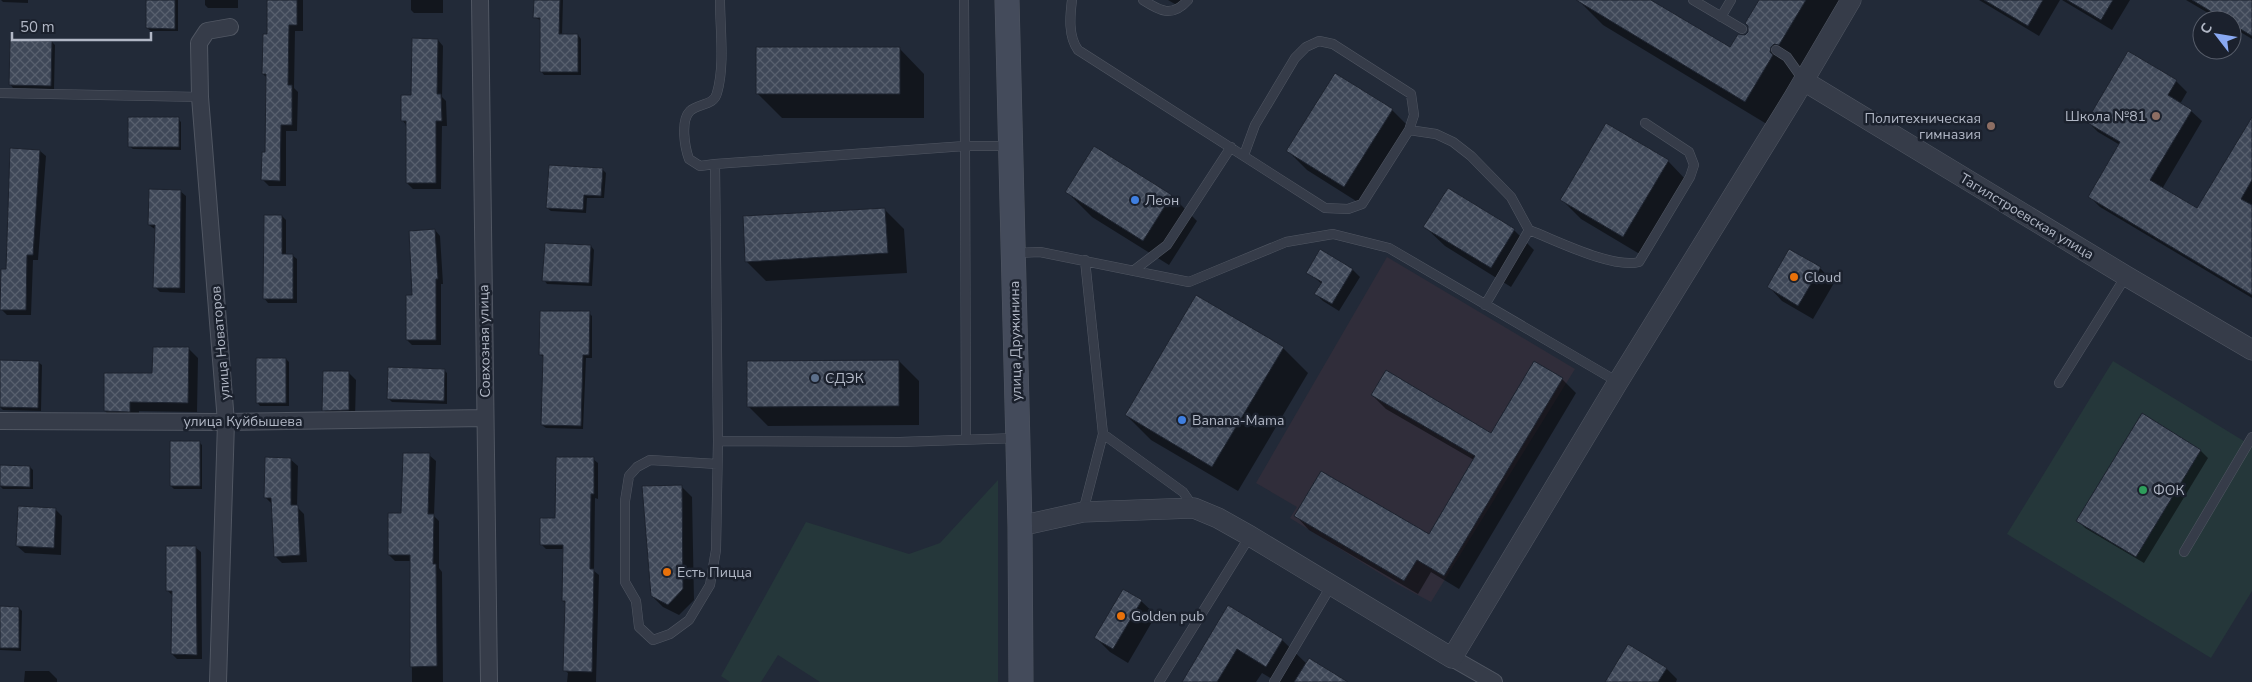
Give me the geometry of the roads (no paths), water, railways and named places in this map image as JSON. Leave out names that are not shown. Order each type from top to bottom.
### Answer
[{"type":"main road","name":"улица Дружинина","points":[[1008,0],[1012,253],[1020,526],[1021,682]]},
{"type":"street","name":"Совхозная улица","points":[[480,0],[489,682]]},
{"type":"street","points":[[1452,658],[1618,382],[1804,81],[1851,0]]},
{"type":"street","name":"улица Новаторов","points":[[218,682],[226,422],[200,97],[199,43],[207,31],[230,27]]},
{"type":"street","name":"Тагилстроевская улица","points":[[1804,81],[2252,350]]},
{"type":"street","name":"улица Куйбышева","points":[[0,421],[226,422],[485,418]]},
{"type":"street","points":[[1020,526],[1083,512],[1194,508],[1218,518],[1250,536],[1494,682]]},
{"type":"lane","points":[[720,0],[720,75],[716,98],[694,108],[685,119],[685,148],[689,159],[700,166],[965,146],[1010,146]]},
{"type":"lane","points":[[964,0],[966,439]]},
{"type":"lane","points":[[1072,0],[1071,32],[1073,42],[1078,50],[1325,208],[1348,209],[1362,204],[1409,130],[1414,115],[1411,94],[1333,44],[1319,41],[1306,47],[1295,58],[1254,125],[1244,155]]},
{"type":"lane","points":[[1143,0],[1160,11],[1169,12],[1184,5],[1188,0]]},
{"type":"lane","points":[[1693,0],[1742,29]]},
{"type":"lane","points":[[1721,17],[1731,0]]},
{"type":"lane","points":[[1776,50],[1787,57],[1804,81]]},
{"type":"lane","points":[[0,93],[200,97]]},
{"type":"lane","points":[[1409,130],[1436,134],[1453,142],[1471,156],[1511,197],[1529,230],[1612,262],[1629,264],[1639,262],[1690,177],[1694,165],[1694,158],[1689,152],[1645,123]]},
{"type":"lane","points":[[1133,271],[1166,245],[1231,147]]},
{"type":"lane","points":[[715,164],[718,441],[716,550],[710,585],[689,620],[670,634],[653,640],[639,627],[636,601],[625,582],[625,501],[629,476],[636,467],[650,460],[717,464]]},
{"type":"lane","points":[[1485,304],[1529,230]]},
{"type":"lane","points":[[1012,253],[1040,252],[1189,282],[1286,242],[1333,234],[1389,248],[1618,382]]},
{"type":"lane","points":[[1083,512],[1103,434],[1084,260]]},
{"type":"lane","points":[[2059,384],[2126,276]]},
{"type":"lane","points":[[1103,434],[1183,492],[1194,508]]},
{"type":"lane","points":[[2184,552],[2252,437]]},
{"type":"lane","points":[[718,441],[900,442],[1017,438]]},
{"type":"lane","points":[[1159,682],[1250,536]]},
{"type":"lane","points":[[1274,682],[1331,586]]},
{"type":"place","name":"Школа №81","points":[[2156,116]]},
{"type":"place","name":"Политехническая гимназия","points":[[1991,126]]},
{"type":"place","name":"Леон","points":[[1135,200]]},
{"type":"place","name":"Cloud","points":[[1794,277]]},
{"type":"place","name":"СДЭК","points":[[815,378]]},
{"type":"place","name":"Banana-Mama","points":[[1182,420]]},
{"type":"place","name":"ФОК","points":[[2143,490]]},
{"type":"place","name":"Есть Пицца","points":[[667,572]]},
{"type":"place","name":"Golden pub","points":[[1121,616]]}]
